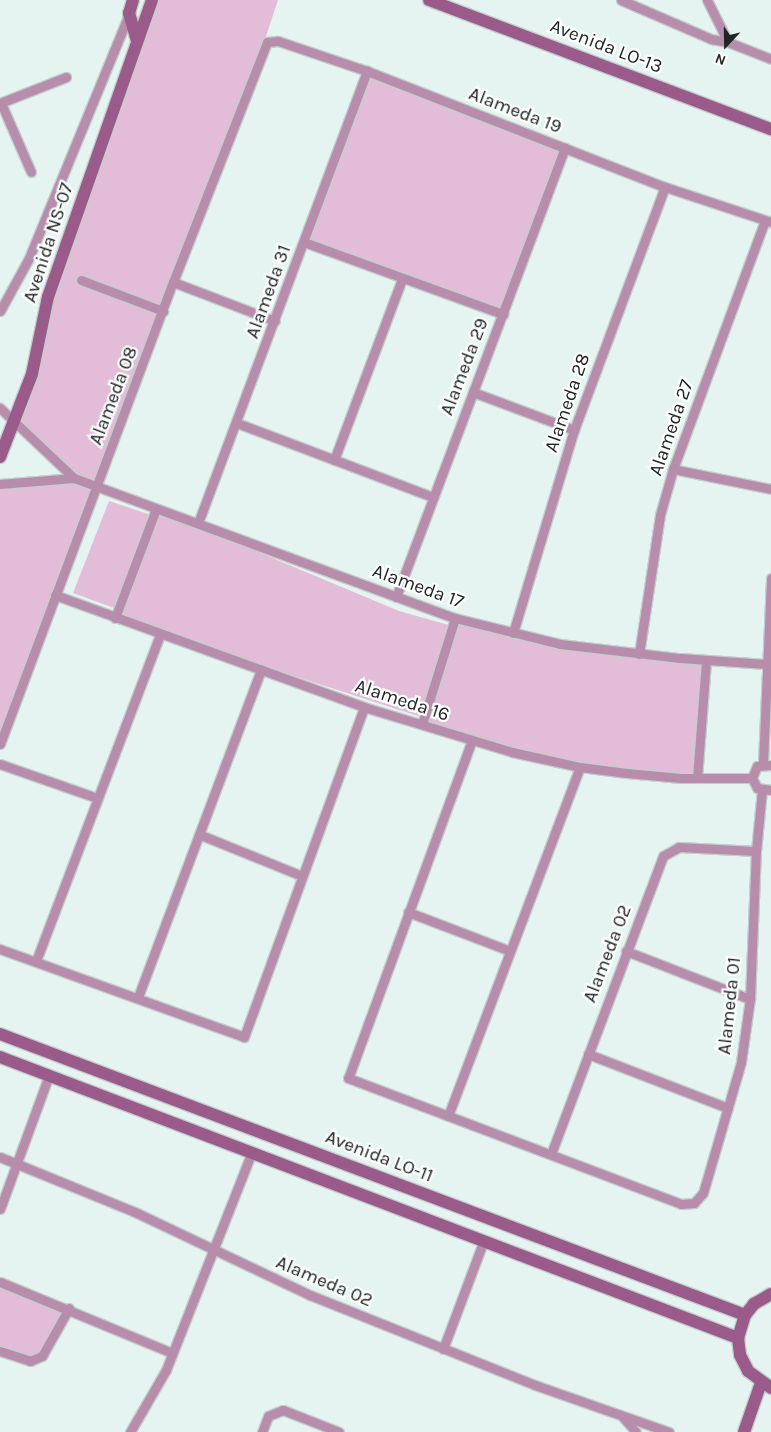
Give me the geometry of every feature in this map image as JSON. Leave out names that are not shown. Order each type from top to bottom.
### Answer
[{"type":"street","name":"Avenida NS-07","points":[[0,311],[29,258],[133,0]]},
{"type":"street","name":"Avenida NS-07","points":[[0,457],[32,374],[48,297],[136,41],[152,0]]},
{"type":"street","name":"Avenida LO-13","points":[[429,0],[771,129]]},
{"type":"street","points":[[621,0],[711,39],[728,42],[771,59]]},
{"type":"street","points":[[707,0],[728,42]]},
{"type":"street","points":[[129,13],[136,41]]},
{"type":"street","name":"Alameda 19","points":[[258,60],[264,46],[273,40],[367,70],[665,187],[768,221]]},
{"type":"street","name":"Alameda 08","points":[[0,744],[258,60]]},
{"type":"street","name":"Alameda 31","points":[[198,523],[237,423],[367,70]]},
{"type":"street","points":[[31,172],[1,103],[66,77]]},
{"type":"street","name":"Alameda 29","points":[[396,597],[565,148]]},
{"type":"street","name":"Alameda 28","points":[[513,633],[574,430],[665,187]]},
{"type":"street","name":"Alameda 27","points":[[639,654],[660,515],[673,469],[768,221]]},
{"type":"street","points":[[304,242],[503,314]]},
{"type":"street","points":[[334,460],[402,279]]},
{"type":"street","points":[[81,280],[163,312]]},
{"type":"street","points":[[173,282],[275,321]]},
{"type":"street","points":[[473,392],[574,430]]},
{"type":"street","points":[[0,408],[74,478]]},
{"type":"street","points":[[237,423],[434,497]]},
{"type":"street","points":[[673,469],[771,489]]},
{"type":"street","points":[[0,484],[74,478]]},
{"type":"street","name":"Alameda 17","points":[[74,478],[455,618],[513,633],[639,654],[766,664]]},
{"type":"street","points":[[115,618],[156,509]]},
{"type":"street","points":[[767,790],[752,778],[755,768],[767,764],[766,664],[771,578]]},
{"type":"street","name":"Alameda 16","points":[[55,595],[364,707],[472,740],[580,767],[697,778],[752,778]]},
{"type":"street","points":[[422,724],[455,618]]},
{"type":"street","points":[[36,961],[160,634]]},
{"type":"street","points":[[697,778],[706,660]]},
{"type":"street","points":[[138,997],[201,835],[262,669]]},
{"type":"street","points":[[0,948],[138,997],[244,1038],[364,707]]},
{"type":"street","points":[[472,740],[348,1078],[551,1154]]},
{"type":"street","points":[[0,764],[97,798]]},
{"type":"street","points":[[448,1116],[580,767]]},
{"type":"street","name":"Alameda 01","points":[[551,1154],[680,1204],[694,1203],[703,1193],[741,1062],[750,999],[756,851],[767,790]]},
{"type":"street","points":[[201,835],[302,876]]},
{"type":"street","name":"Alameda 02","points":[[551,1154],[626,950],[667,851],[679,847],[756,851]]},
{"type":"street","points":[[408,912],[510,951]]},
{"type":"street","points":[[626,950],[750,999]]},
{"type":"street","name":"Avenida LO-11","points":[[0,1034],[745,1315]]},
{"type":"street","points":[[588,1054],[728,1108]]},
{"type":"street","points":[[0,1057],[738,1338]]},
{"type":"street","points":[[0,1209],[50,1076]]},
{"type":"street","points":[[130,1432],[172,1353],[252,1152]]},
{"type":"street","name":"Alameda 02","points":[[0,1157],[135,1212],[212,1251],[443,1349],[622,1416],[636,1432]]},
{"type":"street","points":[[443,1349],[484,1240]]},
{"type":"street","points":[[0,1282],[69,1308],[172,1353]]},
{"type":"street","points":[[744,1432],[766,1386],[748,1371],[740,1355],[738,1338],[745,1315],[754,1304],[771,1294]]},
{"type":"street","points":[[0,1351],[23,1360],[36,1360],[47,1350],[69,1308]]},
{"type":"street","points":[[262,1432],[268,1416],[283,1410],[339,1432]]},
{"type":"street","points":[[622,1416],[669,1432]]},
{"type":"shaded area","points":[[151,0],[278,0],[258,60],[0,744],[0,484],[73,478],[13,421],[45,296]]},
{"type":"shaded area","points":[[367,71],[565,147],[500,317],[302,241]]},
{"type":"shaded area","points":[[109,501],[154,516],[156,509],[399,611],[452,626],[455,618],[513,633],[706,660],[697,778],[539,758],[422,724],[447,641],[418,716],[115,618],[117,609],[73,593]]},
{"type":"shaded area","points":[[0,1282],[69,1308],[42,1356],[23,1360],[0,1351]]}]
